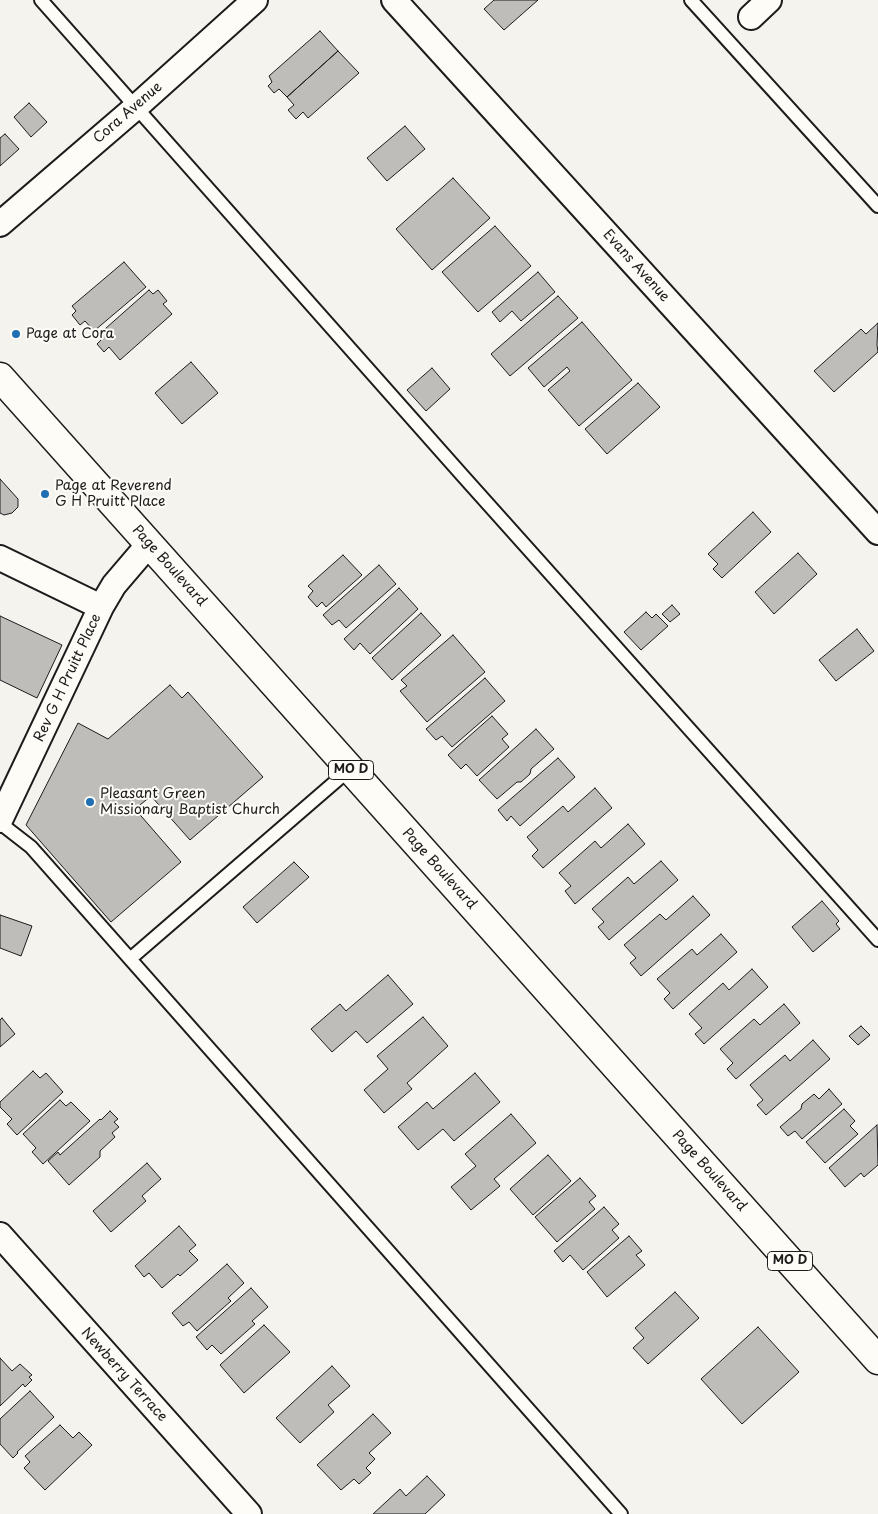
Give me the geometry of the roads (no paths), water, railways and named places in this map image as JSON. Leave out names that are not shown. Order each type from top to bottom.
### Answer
[{"type":"main road","name":"Page Boulevard","points":[[0,377],[878,1360]]},
{"type":"street","name":"Cora Avenue","points":[[0,224],[136,107],[255,0]]},
{"type":"street","name":"Evans Avenue","points":[[394,0],[878,532]]},
{"type":"street","points":[[751,16],[769,0]]},
{"type":"street","name":"Rev G H Pruitt Place","points":[[0,822],[101,606],[114,585],[149,544]]},
{"type":"street","points":[[0,558],[101,606]]},
{"type":"street","name":"Newberry Terrace","points":[[0,1235],[249,1514]]},
{"type":"lane","points":[[41,0],[878,940]]},
{"type":"lane","points":[[691,0],[878,206]]},
{"type":"lane","points":[[130,959],[350,769]]},
{"type":"lane","points":[[0,822],[31,847],[621,1514]]},
{"type":"place","name":"Page at Cora","points":[[16,334]]},
{"type":"place","name":"Page at Reverend G H Pruitt Place","points":[[45,494]]},
{"type":"place","name":"Pleasant Green Missionary Baptist Church","points":[[90,802]]}]
